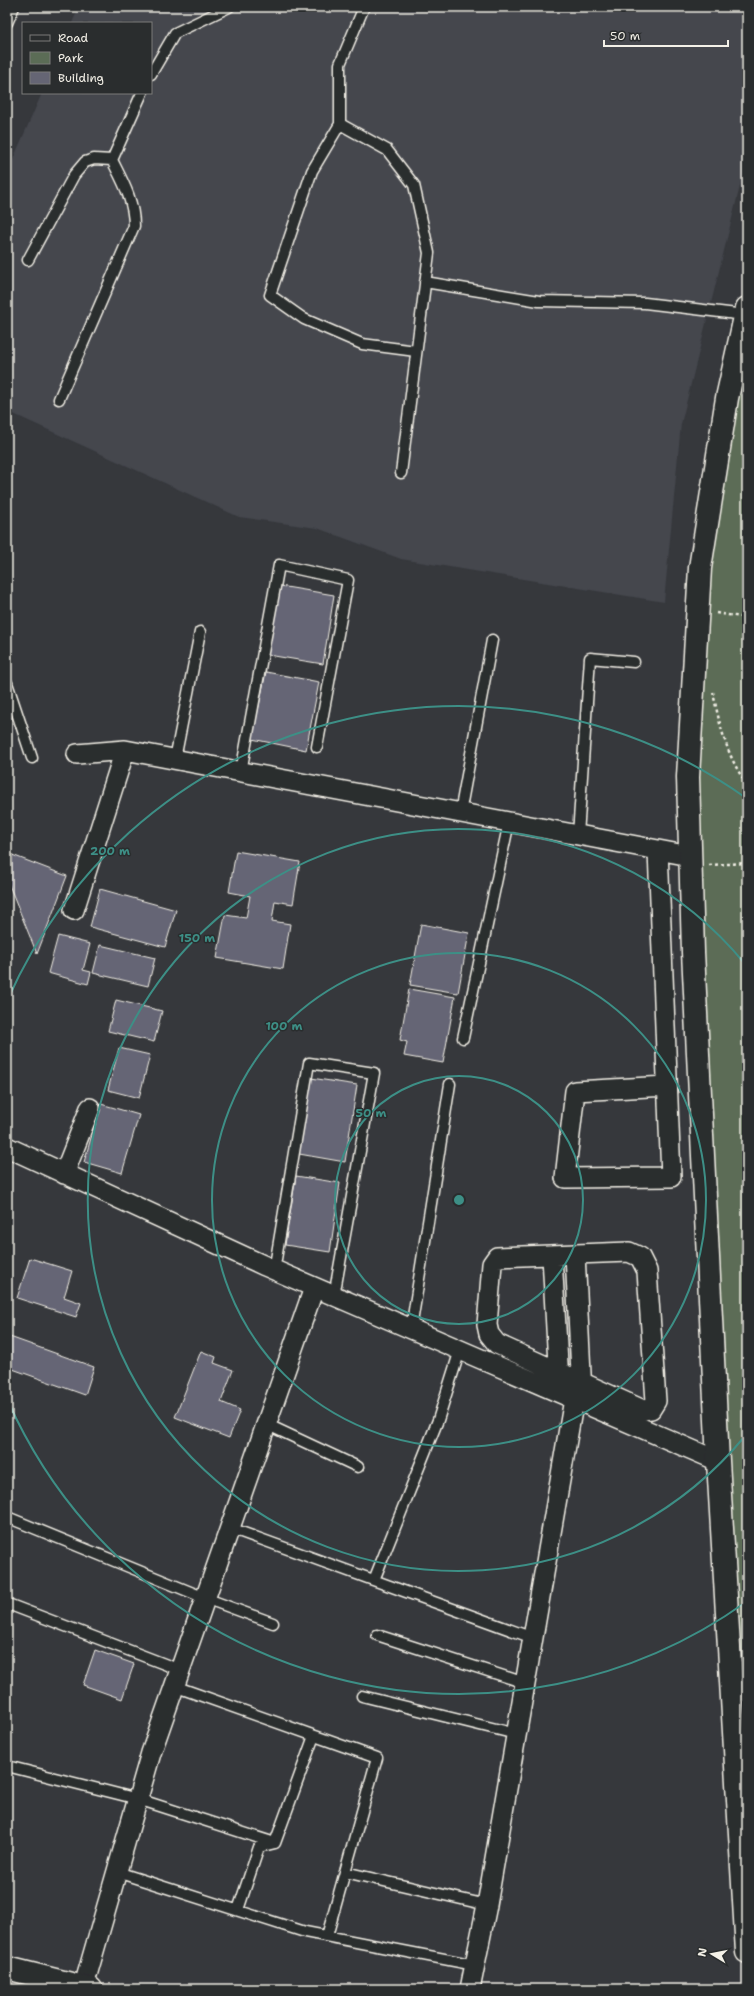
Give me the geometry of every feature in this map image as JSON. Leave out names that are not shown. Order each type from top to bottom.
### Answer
[{"type":"street","points":[[746,312],[728,398],[701,560],[688,777],[693,952],[718,1461],[747,1952]]},
{"type":"street","points":[[78,754],[125,750],[658,850],[690,861]]},
{"type":"street","points":[[74,910],[125,750]]},
{"type":"street","points":[[658,850],[671,1177],[565,1178],[574,1092],[667,1086]]},
{"type":"street","points":[[64,1174],[90,1108]]},
{"type":"street","points":[[8,1150],[64,1174],[274,1271],[460,1350],[574,1394],[718,1461]]},
{"type":"street","points":[[552,1256],[558,1370],[574,1394],[643,1410],[651,1409],[656,1400],[647,1271],[640,1257],[630,1252],[498,1257],[492,1264],[487,1325],[489,1334],[497,1344],[558,1370]]},
{"type":"street","points":[[470,1989],[487,1905],[574,1394],[575,1254]]},
{"type":"street","points":[[7,1968],[86,1988],[151,1753],[314,1288]]},
{"type":"lane","points":[[7,23],[14,7]]},
{"type":"lane","points":[[152,72],[175,33],[229,7]]},
{"type":"lane","points":[[364,7],[340,64],[340,124],[312,171],[270,295],[304,320],[362,344],[416,351]]},
{"type":"lane","points":[[59,399],[134,226],[134,212],[131,200],[112,160],[142,94]]},
{"type":"lane","points":[[340,124],[387,150],[414,185],[429,253],[401,473]]},
{"type":"lane","points":[[28,260],[74,175],[85,162],[94,159],[112,160]]},
{"type":"lane","points":[[425,282],[539,301],[645,303],[746,312]]},
{"type":"lane","points":[[241,772],[279,565],[348,580],[317,747]]},
{"type":"lane","points":[[175,759],[200,632]]},
{"type":"lane","points":[[460,813],[492,640]]},
{"type":"lane","points":[[578,835],[590,658],[634,662]]},
{"type":"lane","points":[[7,683],[32,758]]},
{"type":"lane","points":[[463,1038],[509,822]]},
{"type":"lane","points":[[274,1271],[309,1063],[374,1073],[334,1296]]},
{"type":"lane","points":[[411,1329],[450,1084]]},
{"type":"lane","points":[[374,1580],[438,1420],[460,1350]]},
{"type":"lane","points":[[266,1424],[358,1466]]},
{"type":"lane","points":[[7,1517],[205,1598],[274,1623]]},
{"type":"lane","points":[[230,1528],[533,1638]]},
{"type":"lane","points":[[7,1606],[8,1604],[314,1736],[377,1758],[327,1936]]},
{"type":"lane","points":[[377,1635],[525,1683]]},
{"type":"lane","points":[[362,1696],[516,1734]]},
{"type":"lane","points":[[238,1910],[259,1848],[275,1842],[314,1736]]},
{"type":"lane","points":[[7,1766],[138,1799],[275,1842]]},
{"type":"lane","points":[[117,1872],[305,1932],[475,1965]]},
{"type":"lane","points":[[345,1872],[487,1905]]},
{"type":"path","points":[[697,611],[747,618]]},
{"type":"path","points":[[713,691],[720,728],[740,775],[747,784]]},
{"type":"path","points":[[690,861],[747,862]]},
{"type":"shaded area","points":[[79,7],[747,7],[747,158],[681,424],[664,602],[401,559],[317,528],[239,517],[7,411],[7,173],[42,94],[152,94],[152,22],[72,22]]},
{"type":"green space","points":[[747,334],[747,1823],[694,851],[707,562]]},
{"type":"building","points":[[280,586],[334,595],[323,664],[268,655]]},
{"type":"building","points":[[266,672],[319,682],[306,750],[252,739]]},
{"type":"building","points":[[236,851],[300,862],[293,904],[275,901],[272,921],[290,924],[283,969],[217,958],[225,915],[246,918],[250,896],[229,892]]},
{"type":"building","points":[[7,853],[67,876],[37,954],[7,880]]},
{"type":"building","points":[[100,889],[176,910],[165,947],[90,927]]},
{"type":"building","points":[[421,924],[469,933],[458,993],[410,985]]},
{"type":"building","points":[[58,936],[90,944],[83,970],[91,972],[88,984],[48,973]]},
{"type":"building","points":[[100,945],[155,958],[148,986],[93,973]]},
{"type":"building","points":[[409,989],[455,997],[443,1063],[404,1056],[407,1042],[400,1040]]},
{"type":"building","points":[[116,1000],[162,1011],[154,1042],[108,1031]]},
{"type":"building","points":[[119,1048],[150,1055],[139,1098],[108,1090]]},
{"type":"building","points":[[311,1078],[357,1085],[345,1162],[299,1154]]},
{"type":"building","points":[[101,1104],[139,1115],[122,1173],[84,1162]]},
{"type":"building","points":[[296,1176],[340,1183],[330,1252],[285,1245]]},
{"type":"building","points":[[30,1258],[72,1271],[64,1297],[81,1303],[76,1317],[17,1298]]},
{"type":"building","points":[[7,1336],[94,1367],[85,1395],[7,1367]]},
{"type":"building","points":[[201,1351],[216,1357],[214,1363],[233,1370],[221,1402],[240,1410],[229,1438],[175,1417]]},
{"type":"building","points":[[95,1650],[134,1664],[122,1699],[83,1685]]}]
